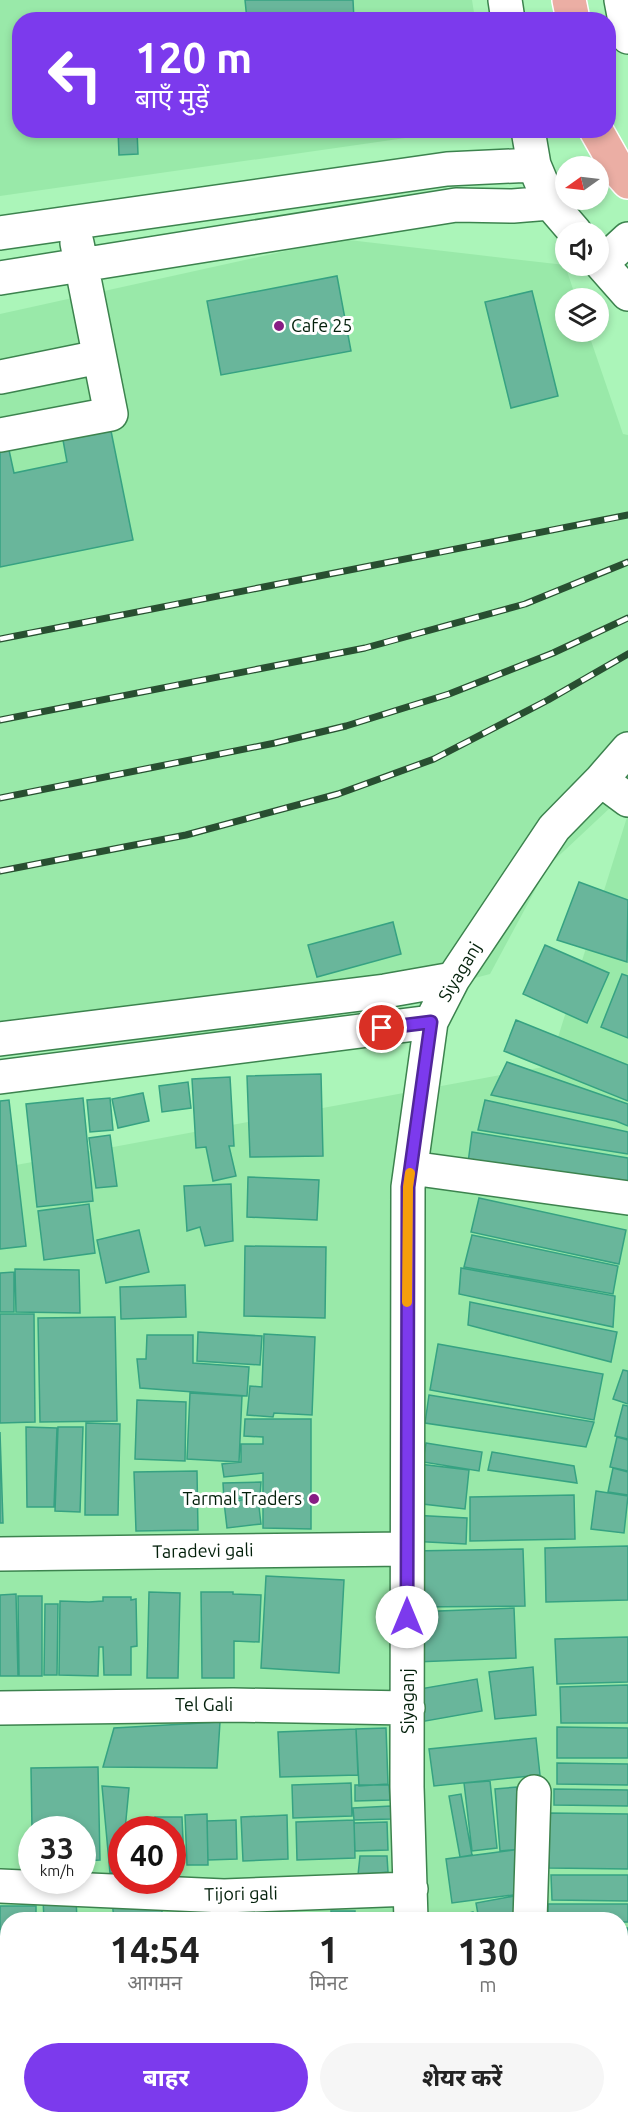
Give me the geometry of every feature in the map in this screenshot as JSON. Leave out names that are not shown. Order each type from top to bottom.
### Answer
[{"type":"main road","points":[[601,138],[628,182]]},
{"type":"street","points":[[621,0],[628,37]]},
{"type":"street","points":[[529,138],[534,165],[550,203],[566,222]]},
{"type":"street","points":[[0,233],[447,169],[534,165]]},
{"type":"street","points":[[0,278],[456,205],[513,206],[550,203]]},
{"type":"street","points":[[0,435],[111,414],[73,221]]},
{"type":"street","points":[[609,254],[628,238]]},
{"type":"street","points":[[609,272],[628,294]]},
{"type":"street","points":[[0,377],[99,357]]},
{"type":"street","name":"Siyaganj","points":[[411,1905],[407,1787],[408,1199],[431,1022],[453,979],[554,828],[628,749]]},
{"type":"street","points":[[601,780],[628,800]]},
{"type":"street","points":[[0,1039],[386,991],[453,979]]},
{"type":"street","points":[[0,1077],[431,1022]]},
{"type":"street","points":[[411,1168],[628,1198]]},
{"type":"street","name":"Taradevi gali","points":[[0,1554],[406,1549]]},
{"type":"street","name":"Tel Gali","points":[[0,1708],[233,1705],[408,1708]]},
{"type":"street","points":[[530,1912],[534,1792]]},
{"type":"street","name":"Tijori gali","points":[[0,1886],[411,1905]]},
{"type":"shaded area","points":[[0,0],[472,0],[474,12],[12,12],[12,138],[405,138],[0,196]]},
{"type":"shaded area","points":[[340,239],[555,264],[555,276],[569,276],[573,288],[555,288],[555,342],[591,342],[623,434],[628,435],[628,791],[548,866],[490,974],[311,1021],[0,1057],[0,314]]},
{"type":"shaded area","name":"Tarmal Traders","points":[[628,814],[628,1912],[0,1912],[0,1168],[549,1066]]},
{"type":"building","points":[[245,0],[353,0],[354,12],[246,12]]},
{"type":"building","points":[[118,138],[137,138],[138,154],[119,155]]},
{"type":"building","name":"Cafe 25","points":[[337,276],[351,351],[221,375],[207,301]]},
{"type":"building","points":[[532,291],[558,396],[511,408],[485,302]]},
{"type":"building","points":[[111,431],[133,540],[0,567],[0,452],[9,450],[14,473],[67,462],[63,440]]},
{"type":"building","points":[[579,882],[628,900],[627,962],[557,940]]},
{"type":"building","points":[[393,922],[401,954],[317,977],[308,945]]},
{"type":"building","points":[[545,945],[609,973],[587,1023],[523,994]]},
{"type":"building","points":[[622,974],[628,976],[628,1038],[601,1027]]},
{"type":"building","points":[[516,1020],[628,1065],[628,1101],[504,1051]]},
{"type":"building","points":[[507,1062],[628,1104],[628,1126],[616,1121],[491,1095]]},
{"type":"building","points":[[321,1074],[323,1156],[250,1157],[247,1076]]},
{"type":"building","points":[[230,1077],[234,1146],[229,1146],[236,1176],[213,1181],[206,1147],[196,1148],[192,1079]]},
{"type":"building","points":[[188,1082],[191,1108],[162,1112],[159,1086]]},
{"type":"building","points":[[143,1093],[149,1121],[118,1128],[112,1099]]},
{"type":"building","points":[[83,1098],[93,1201],[37,1207],[26,1104]]},
{"type":"building","points":[[110,1098],[113,1130],[90,1132],[87,1100]]},
{"type":"building","points":[[9,1100],[26,1246],[0,1249],[0,1101]]},
{"type":"building","points":[[485,1100],[628,1132],[628,1154],[478,1130]]},
{"type":"building","points":[[472,1132],[628,1158],[628,1184],[468,1163]]},
{"type":"building","points":[[110,1135],[117,1186],[96,1188],[89,1138]]},
{"type":"building","points":[[248,1177],[319,1180],[317,1220],[247,1217]]},
{"type":"building","points":[[231,1184],[233,1241],[205,1246],[200,1227],[187,1231],[184,1186]]},
{"type":"building","points":[[479,1198],[626,1230],[619,1264],[471,1232]]},
{"type":"building","points":[[89,1204],[95,1253],[44,1260],[38,1211]]},
{"type":"building","points":[[139,1230],[149,1272],[106,1283],[97,1240]]},
{"type":"building","points":[[472,1235],[618,1266],[613,1294],[464,1267]]},
{"type":"building","points":[[245,1246],[326,1247],[325,1318],[244,1316]]},
{"type":"building","points":[[461,1268],[615,1296],[613,1327],[459,1294]]},
{"type":"building","points":[[15,1269],[79,1270],[80,1313],[16,1312]]},
{"type":"building","points":[[14,1272],[14,1312],[0,1312],[0,1273]]},
{"type":"building","points":[[185,1285],[186,1317],[121,1319],[120,1287]]},
{"type":"building","points":[[470,1302],[617,1332],[611,1362],[468,1325]]},
{"type":"building","points":[[0,1314],[34,1314],[35,1422],[0,1423]]},
{"type":"building","points":[[115,1317],[117,1421],[40,1422],[38,1318]]},
{"type":"building","points":[[198,1332],[262,1336],[260,1365],[197,1361]]},
{"type":"building","points":[[264,1334],[315,1337],[312,1415],[274,1413],[273,1417],[247,1415],[250,1386],[262,1387]]},
{"type":"building","points":[[147,1335],[193,1335],[193,1363],[249,1367],[247,1396],[140,1388],[137,1359],[146,1359]]},
{"type":"building","points":[[438,1344],[603,1374],[594,1420],[430,1390]]},
{"type":"building","points":[[623,1370],[628,1371],[628,1404],[613,1399]]},
{"type":"building","points":[[190,1393],[242,1396],[239,1462],[187,1459]]},
{"type":"building","points":[[429,1395],[594,1422],[586,1447],[425,1423]]},
{"type":"building","points":[[137,1400],[186,1402],[185,1461],[135,1459]]},
{"type":"building","points":[[623,1405],[628,1406],[628,1439],[615,1436]]},
{"type":"building","points":[[245,1419],[311,1419],[311,1529],[263,1528],[263,1473],[224,1477],[222,1464],[241,1462],[241,1444],[263,1444],[263,1437],[244,1436]]},
{"type":"building","points":[[86,1423],[120,1424],[118,1515],[85,1515]]},
{"type":"building","points":[[26,1427],[57,1428],[54,1507],[27,1507]]},
{"type":"building","points":[[58,1427],[83,1427],[80,1512],[55,1511]]},
{"type":"building","points":[[0,1432],[3,1523],[0,1523]]},
{"type":"building","points":[[617,1437],[628,1440],[628,1471],[610,1467]]},
{"type":"building","points":[[426,1443],[482,1452],[479,1471],[423,1462]]},
{"type":"building","points":[[492,1452],[574,1466],[577,1483],[488,1470]]},
{"type":"building","points":[[419,1464],[469,1470],[465,1509],[414,1503]]},
{"type":"building","points":[[613,1468],[628,1472],[628,1495],[608,1492]]},
{"type":"building","points":[[197,1471],[198,1530],[136,1531],[134,1472]]},
{"type":"building","points":[[261,1482],[260,1496],[224,1500],[223,1483]]},
{"type":"building","points":[[596,1491],[628,1496],[624,1533],[591,1529]]},
{"type":"building","points":[[574,1495],[575,1539],[470,1541],[470,1497]]},
{"type":"building","points":[[258,1498],[261,1524],[227,1528],[224,1502]]},
{"type":"building","points":[[411,1515],[467,1518],[466,1544],[409,1541]]},
{"type":"building","points":[[628,1546],[628,1600],[546,1602],[545,1548]]},
{"type":"building","points":[[523,1549],[525,1606],[413,1607],[412,1551]]},
{"type":"building","points":[[266,1576],[344,1580],[339,1673],[261,1668]]},
{"type":"building","points":[[149,1592],[180,1593],[178,1678],[147,1678]]},
{"type":"building","points":[[201,1592],[261,1595],[259,1642],[234,1641],[234,1678],[202,1678]]},
{"type":"building","points":[[16,1594],[18,1676],[0,1676],[0,1595]]},
{"type":"building","points":[[18,1596],[42,1596],[42,1676],[19,1676]]},
{"type":"building","points":[[103,1597],[136,1599],[137,1646],[131,1647],[131,1675],[104,1675],[103,1647],[99,1647],[98,1676],[59,1675],[60,1601],[103,1601]]},
{"type":"building","points":[[45,1604],[58,1604],[57,1675],[44,1675]]},
{"type":"building","points":[[514,1608],[516,1658],[415,1662],[413,1612]]},
{"type":"building","points":[[628,1637],[628,1682],[557,1684],[555,1639]]},
{"type":"building","points":[[533,1667],[536,1715],[495,1719],[489,1672]]},
{"type":"building","points":[[477,1679],[482,1711],[420,1722],[414,1690]]},
{"type":"building","points":[[628,1685],[628,1723],[561,1723],[560,1687]]},
{"type":"building","points":[[220,1722],[217,1768],[103,1767],[114,1728]]},
{"type":"building","points":[[557,1727],[628,1728],[628,1758],[557,1758]]},
{"type":"building","points":[[386,1728],[388,1784],[359,1786],[356,1729]]},
{"type":"building","points":[[356,1729],[358,1775],[280,1777],[278,1732]]},
{"type":"building","points":[[536,1738],[540,1775],[434,1786],[429,1749]]},
{"type":"building","points":[[557,1763],[628,1764],[628,1785],[557,1784]]},
{"type":"building","points":[[98,1767],[100,1860],[96,1860],[96,1816],[32,1816],[31,1768]]},
{"type":"building","points":[[490,1781],[497,1848],[472,1851],[464,1783]]},
{"type":"building","points":[[351,1783],[352,1816],[293,1818],[292,1785]]},
{"type":"building","points":[[355,1785],[389,1785],[390,1800],[355,1801]]},
{"type":"building","points":[[102,1786],[129,1788],[126,1816],[108,1816],[108,1851]]},
{"type":"building","points":[[517,1787],[522,1849],[500,1851],[495,1789]]},
{"type":"building","points":[[554,1789],[628,1790],[628,1806],[554,1805]]},
{"type":"building","points":[[461,1794],[472,1855],[460,1857],[449,1796]]},
{"type":"building","points":[[391,1806],[391,1819],[354,1820],[353,1808]]},
{"type":"building","points":[[549,1813],[628,1814],[628,1869],[549,1868]]},
{"type":"building","points":[[207,1814],[208,1865],[187,1865],[185,1815]]},
{"type":"building","points":[[287,1815],[288,1859],[243,1861],[241,1817]]},
{"type":"building","points":[[236,1820],[237,1859],[208,1860],[207,1821]]},
{"type":"building","points":[[354,1820],[355,1858],[297,1860],[296,1822]]},
{"type":"building","points":[[387,1822],[388,1850],[355,1851],[354,1823]]},
{"type":"building","points":[[522,1849],[528,1893],[452,1903],[446,1859]]},
{"type":"building","points":[[360,1856],[387,1856],[388,1872],[358,1875]]},
{"type":"building","points":[[551,1875],[628,1875],[628,1901],[552,1900]]},
{"type":"building","points":[[520,1895],[521,1912],[478,1912],[476,1903]]},
{"type":"building","points":[[76,1898],[77,1912],[44,1912],[43,1899]]},
{"type":"building","points":[[162,1898],[162,1912],[113,1912],[112,1900]]},
{"type":"building","points":[[548,1904],[628,1904],[628,1912],[548,1912]]},
{"type":"building","points":[[0,1906],[36,1906],[36,1912],[0,1912]]},
{"type":"building","points":[[331,1911],[355,1911],[355,1912]]},
{"type":"railway","points":[[0,639],[628,515]]},
{"type":"railway","points":[[0,720],[365,648],[525,604],[628,562]]},
{"type":"railway","points":[[0,798],[275,743],[346,726],[449,694],[553,653],[628,618]]},
{"type":"railway","points":[[0,871],[186,835],[338,794],[434,759],[548,700],[628,654]]},
{"type":"slow traffic","points":[[407,1302],[410,1173]]},
{"type":"place","name":"Cafe 25","points":[[279,326]]},
{"type":"place","name":"Tarmal Traders","points":[[314,1499]]},
{"type":"route","points":[[382,1028],[431,1022],[408,1187],[407,1617]]}]
